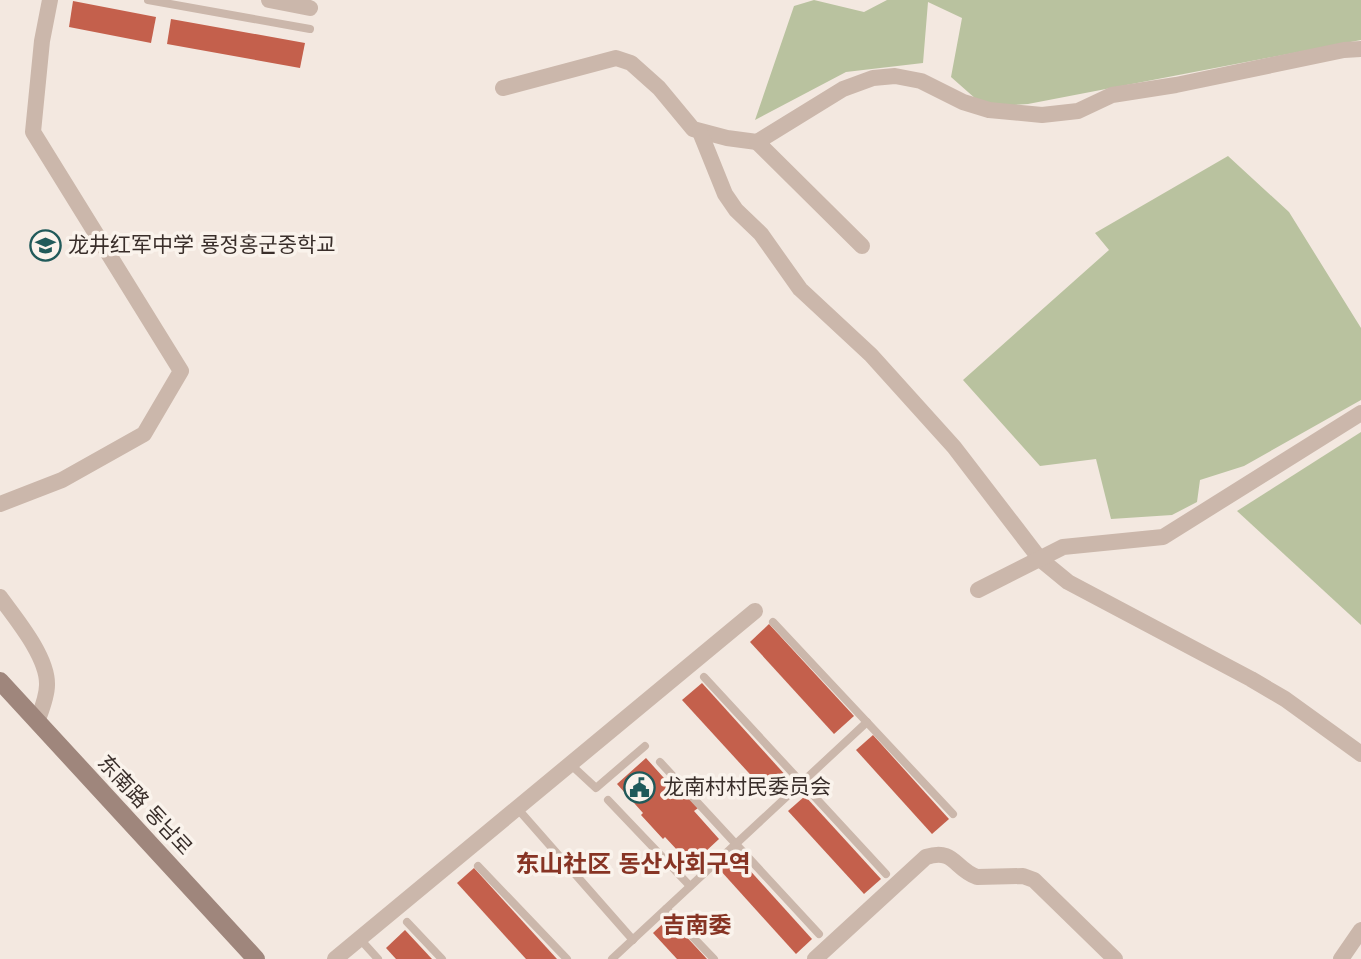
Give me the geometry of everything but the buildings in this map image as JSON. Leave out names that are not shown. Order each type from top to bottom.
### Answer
[{"type":"main road","name":"东南路 동남로","points":[[0,681],[256,959]]},
{"type":"street","points":[[0,504],[62,480],[144,434],[181,371],[33,132],[42,41],[50,0]]},
{"type":"street","points":[[269,0],[310,8]]},
{"type":"street","points":[[757,142],[843,89],[873,78],[895,76],[921,81],[963,102],[989,110],[1042,115],[1078,111],[1112,96],[1344,50],[1361,50]]},
{"type":"street","points":[[503,88],[616,58],[631,63],[659,89],[693,129],[757,142],[862,246]]},
{"type":"street","points":[[700,132],[725,194],[736,210],[761,234],[800,289],[871,355],[954,447],[1040,559],[1068,582],[1285,699],[1361,754]]},
{"type":"street","points":[[978,590],[1063,547],[1163,537],[1361,413]]},
{"type":"street","points":[[0,597],[25,631],[46,672],[48,687],[37,722]]},
{"type":"street","points":[[335,959],[755,611]]},
{"type":"street","points":[[815,959],[926,858],[936,854],[946,855],[970,875],[977,877],[1024,876],[1034,880],[1115,959]]},
{"type":"street","points":[[1341,959],[1361,930]]},
{"type":"lane","points":[[148,0],[310,29]]},
{"type":"lane","points":[[773,622],[953,814]]},
{"type":"lane","points":[[704,677],[886,874]]},
{"type":"lane","points":[[612,959],[867,722]]},
{"type":"lane","points":[[569,763],[597,788],[645,746]]},
{"type":"lane","points":[[660,762],[819,934]]},
{"type":"lane","points":[[608,800],[690,886]]},
{"type":"lane","points":[[517,808],[634,940]]},
{"type":"lane","points":[[478,866],[566,959]]},
{"type":"lane","points":[[666,909],[715,959]]},
{"type":"lane","points":[[407,922],[442,959]]},
{"type":"lane","points":[[359,939],[378,959]]},
{"type":"green space","points":[[814,0],[864,12],[887,0],[1361,0],[1361,40],[1028,104],[985,107],[951,77],[962,18],[928,2],[923,63],[846,72],[755,120],[794,6]]},
{"type":"green space","points":[[1228,156],[1289,212],[1361,328],[1361,400],[1244,466],[1200,480],[1197,502],[1172,515],[1111,519],[1096,459],[1040,466],[963,380],[1109,250],[1095,233]]},
{"type":"green space","points":[[1361,432],[1361,625],[1237,511]]},
{"type":"place","name":"龙井红军中学 룡정홍군중학교","points":[[45,245]]},
{"type":"place","name":"龙南村村民委员会","points":[[640,787]]},
{"type":"district","name":"东山社区 동산사회구역","points":[[633,864]]},
{"type":"district","name":"吉南委","points":[[697,925]]}]
